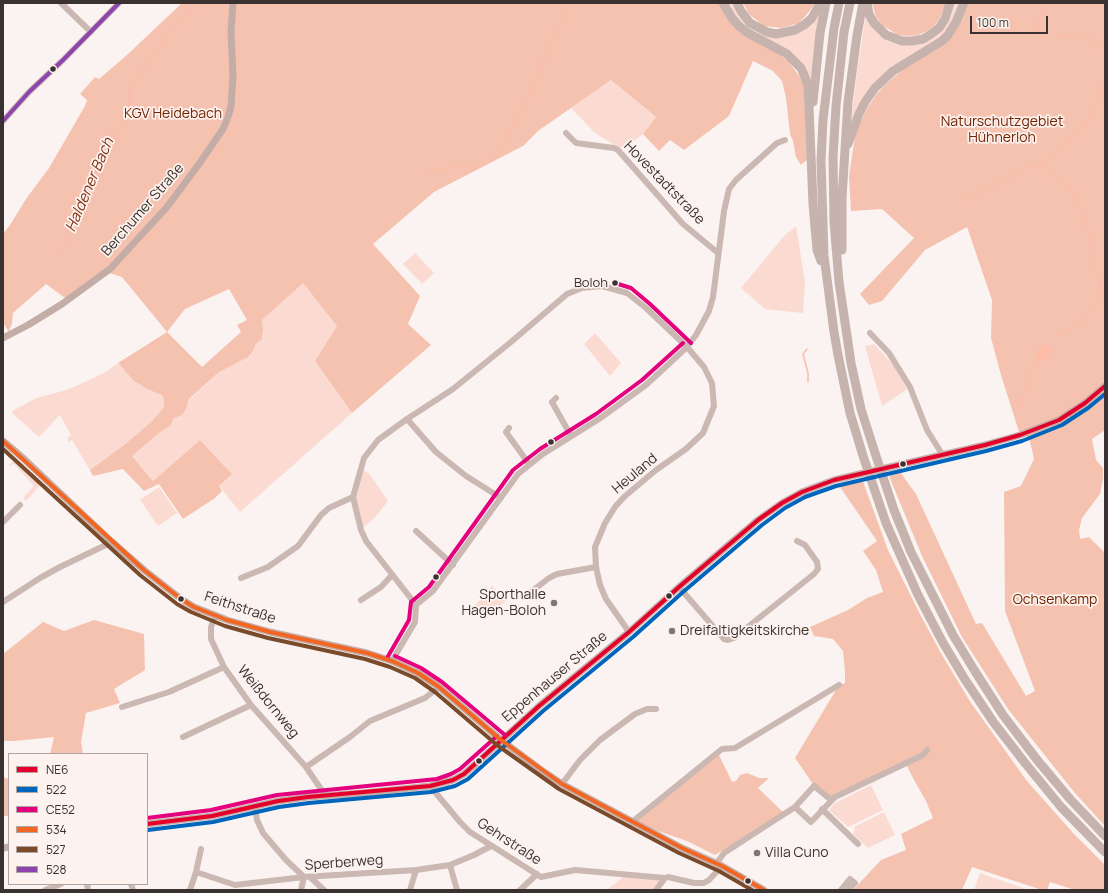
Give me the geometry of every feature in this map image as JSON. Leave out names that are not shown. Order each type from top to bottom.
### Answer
[{"type":"highway","points":[[723,3],[732,18],[744,30],[787,54],[801,68],[808,87],[813,204],[817,250],[827,280]]},
{"type":"highway","points":[[738,3],[744,16],[750,23],[766,32],[776,34],[795,30],[804,25],[812,18],[820,3]]},
{"type":"highway","points":[[811,135],[820,33],[826,3]]},
{"type":"highway","points":[[839,3],[827,80],[821,161],[822,229],[834,332],[850,413],[864,459],[886,523],[918,595],[942,641],[964,678],[994,723],[1024,763],[1061,807],[1105,852]]},
{"type":"highway","points":[[850,3],[844,32],[838,78],[833,157],[834,222],[839,282],[851,363],[861,409],[884,484],[894,510],[917,566],[953,635],[1003,715],[1038,761],[1070,799],[1105,836]]},
{"type":"highway","points":[[839,282],[842,260],[842,198],[844,159],[850,90],[857,35],[863,3]]},
{"type":"highway","points":[[867,3],[874,23],[886,35],[902,41],[912,41],[923,39],[939,28],[945,19],[950,3]]},
{"type":"highway","points":[[844,159],[859,114],[875,88],[893,71],[948,35],[956,22],[964,3]]},
{"type":"main road","name":"Berchumer Straße","points":[[3,338],[28,325],[62,304],[110,269],[167,207],[199,164],[223,129],[228,117],[233,76],[230,32],[233,3]]},
{"type":"main road","name":"Eppenhauser Straße","points":[[148,824],[207,816],[278,801],[326,795],[363,794],[446,783],[459,777],[479,761],[539,706],[630,632],[679,587],[758,520],[782,503],[802,492],[834,480],[1020,435],[1059,420],[1085,403],[1105,386]]},
{"type":"main road","name":"Feithstraße","points":[[3,441],[144,570],[181,599],[194,607],[215,616],[270,632],[367,653],[392,661],[418,673],[439,687],[501,740],[562,784],[632,822],[719,865],[764,890]]},
{"type":"street","points":[[60,3],[90,32]]},
{"type":"street","points":[[3,121],[29,92],[119,3]]},
{"type":"street","name":"Hovestadtstraße","points":[[566,133],[576,143],[614,148],[618,150],[683,224],[718,253]]},
{"type":"street","points":[[416,606],[433,592],[518,474],[529,464],[599,419],[646,385],[687,347],[698,332],[709,312],[713,298],[724,211],[730,189],[736,180],[777,143],[785,140]]},
{"type":"street","name":"Heuland","points":[[353,497],[364,458],[378,440],[406,419],[453,389],[567,294],[582,288],[602,286],[623,291],[646,308],[687,347],[704,368],[712,383],[714,406],[703,433],[686,449],[656,470],[624,497],[615,507],[605,523],[595,547],[596,567],[600,585],[606,599],[630,632]]},
{"type":"street","points":[[870,333],[889,353],[910,387],[927,430],[942,454]]},
{"type":"street","points":[[552,402],[571,436]]},
{"type":"street","points":[[406,419],[436,452],[466,476],[502,498]]},
{"type":"street","points":[[506,431],[529,464]]},
{"type":"street","points":[[241,578],[268,567],[298,546],[328,508],[353,497],[361,530],[366,541],[416,606],[415,622],[392,661]]},
{"type":"street","points":[[3,522],[20,506]]},
{"type":"street","points":[[416,531],[453,564]]},
{"type":"street","points":[[679,587],[724,639],[728,640],[734,638],[814,574],[818,569],[817,562],[805,545],[797,541]]},
{"type":"street","points":[[3,602],[40,578],[112,542]]},
{"type":"street","points":[[527,594],[557,574],[596,567]]},
{"type":"street","points":[[361,600],[381,587],[392,575]]},
{"type":"street","name":"Weißdornweg","points":[[215,616],[211,627],[211,639],[224,667],[251,705],[306,767],[326,795]]},
{"type":"street","points":[[122,707],[169,692],[224,667]]},
{"type":"street","points":[[632,822],[722,749],[735,748],[839,685]]},
{"type":"street","points":[[306,767],[350,737],[370,721],[411,705],[425,698],[439,687]]},
{"type":"street","points":[[183,737],[251,705]]},
{"type":"street","points":[[562,784],[580,760],[600,740],[636,714],[647,709],[656,709]]},
{"type":"street","points":[[795,807],[811,822],[835,797],[923,755],[927,750]]},
{"type":"street","name":"Gehrstraße","points":[[430,786],[470,832],[541,876],[574,870],[664,878],[668,876],[694,883],[704,883],[709,880],[719,865]]},
{"type":"street","points":[[719,865],[724,853],[795,807],[814,786],[831,800]]},
{"type":"street","points":[[254,807],[263,833],[275,848],[324,890]]},
{"type":"street","points":[[822,809],[858,844]]},
{"type":"street","name":"Sperberweg","points":[[196,872],[235,888],[308,877],[416,870],[450,865],[491,846]]},
{"type":"street","points":[[190,890],[201,849]]},
{"type":"street","points":[[450,865],[457,890]]},
{"type":"street","points":[[410,890],[416,870]]},
{"type":"street","points":[[520,890],[536,874]]},
{"type":"street","points":[[301,890],[308,877]]},
{"type":"street","points":[[656,890],[664,878]]},
{"type":"street","points":[[841,890],[846,884]]},
{"type":"street","points":[[45,890],[58,885]]},
{"type":"shaded area","points":[[727,3],[734,3],[750,28],[764,35],[777,37],[796,34],[821,9],[810,87],[807,75],[747,27],[736,17]]},
{"type":"shaded area","points":[[954,3],[961,3],[951,26],[937,40],[897,64],[850,128],[866,13],[877,31],[888,41],[905,44],[948,23]]},
{"type":"shaded area","points":[[611,80],[656,117],[643,134],[627,147],[618,147],[595,133],[571,108]]},
{"type":"shaded area","points":[[796,226],[805,282],[803,313],[765,309],[741,288],[784,236]]},
{"type":"shaded area","points":[[415,253],[434,273],[422,284],[403,264]]},
{"type":"shaded area","points":[[303,282],[338,326],[315,361],[352,413],[240,512],[219,486],[231,473],[200,440],[153,481],[132,456],[159,433],[170,426],[174,418],[187,407],[189,400],[219,372],[253,351],[256,344],[262,338],[262,320]]},
{"type":"shaded area","points":[[595,333],[621,363],[610,376],[584,344]]},
{"type":"shaded area","points":[[874,344],[896,368],[907,389],[882,406],[865,346]]},
{"type":"shaded area","points":[[1044,344],[1052,351],[1043,362],[1038,360],[1035,355]]},
{"type":"shaded area","points":[[118,363],[147,389],[163,396],[164,407],[151,422],[124,445],[90,470],[72,440],[68,442],[68,438],[71,435],[60,415],[39,437],[11,412],[36,398],[76,386],[104,373]]},
{"type":"shaded area","points":[[16,461],[42,483],[26,501],[23,498],[34,486],[14,464],[9,465]]},
{"type":"shaded area","points":[[360,469],[369,473],[388,501],[378,514],[361,530],[353,497]]},
{"type":"shaded area","points":[[159,487],[177,513],[158,526],[140,500]]},
{"type":"shaded area","points":[[492,586],[506,601],[485,620],[471,610]]},
{"type":"shaded area","points":[[871,785],[883,810],[848,827],[829,810],[835,803]]},
{"type":"shaded area","points":[[884,812],[895,835],[868,848],[853,834],[855,829],[854,827]]},
{"type":"shaded area","points":[[980,873],[1029,890],[974,890]]},
{"type":"shaded area","points":[[623,877],[662,880],[656,890],[607,890]]},
{"type":"green space","name":"KGV Heidebach","points":[[182,3],[719,3],[727,16],[788,61],[801,78],[804,87],[807,160],[801,165],[796,157],[790,134],[786,98],[782,81],[773,71],[753,61],[729,116],[684,150],[670,140],[659,151],[643,134],[656,117],[611,80],[538,131],[523,146],[434,192],[373,244],[420,296],[408,324],[431,345],[352,413],[315,361],[337,326],[303,283],[262,320],[262,339],[256,344],[248,357],[219,372],[189,399],[187,407],[182,415],[174,418],[170,426],[159,433],[132,456],[153,481],[200,440],[232,474],[219,486],[222,491],[215,498],[183,519],[159,484],[144,491],[123,469],[93,476],[90,470],[124,445],[151,422],[164,407],[163,396],[134,381],[118,363],[167,332],[122,277],[103,271],[65,298],[46,284],[13,313],[9,332],[3,323],[3,234],[49,168],[85,106],[87,100],[80,94],[95,77],[99,79]],"holes":[[[229,289],[247,320],[237,325],[241,332],[202,367],[167,332],[185,309]]]},
{"type":"green space","points":[[743,3],[815,3],[799,23],[782,28],[764,26],[749,14]]},
{"type":"green space","points":[[872,3],[946,3],[940,18],[934,26],[918,35],[907,36],[898,35],[882,25],[876,17]]},
{"type":"green space","name":"Naturschutzgebiet Hühnerloh","points":[[969,3],[1105,3],[1105,430],[1092,439],[1096,460],[1103,468],[1103,478],[1100,494],[1082,518],[1079,530],[1080,539],[1089,537],[1105,553],[1105,826],[1074,792],[1008,709],[962,637],[922,556],[889,476],[900,472],[916,494],[976,624],[982,623],[1026,696],[1035,691],[1005,611],[1004,492],[1021,486],[1034,459],[1029,437],[1020,435],[1001,375],[991,338],[992,300],[967,227],[925,250],[882,301],[869,305],[860,294],[914,238],[882,209],[851,211],[849,176],[855,136],[868,107],[885,85],[962,18]]},
{"type":"green space","points":[[862,479],[888,550],[942,655],[971,703],[1027,781],[1073,833],[1105,865],[1105,890],[1075,890],[1050,882],[1047,890],[1042,890],[972,867],[962,890],[853,890],[881,860],[906,850],[901,834],[933,818],[926,801],[907,766],[831,799],[813,784],[795,758],[839,685],[845,683],[843,651],[833,639],[814,636],[810,627],[848,610],[867,598],[883,592],[876,570],[863,551],[877,541],[838,484]]},
{"type":"green space","points":[[94,620],[144,634],[145,670],[114,689],[120,703],[86,713],[81,742],[83,753],[50,753],[54,737],[3,741],[3,654],[43,622],[64,631]]},
{"type":"green space","points":[[718,753],[732,782],[736,781],[740,775],[747,773],[759,778],[769,778],[758,788],[785,814],[715,855],[687,841],[632,822]]},
{"type":"green space","points":[[3,777],[8,779],[8,816],[3,816]]},
{"type":"waterway","name":"Haldener Bach","points":[[60,253],[79,211],[94,183],[98,160],[107,138],[127,119],[129,110],[129,89],[168,34],[198,3]]},
{"type":"waterway","points":[[428,170],[486,164],[496,157],[526,101],[563,21],[569,3]]},
{"type":"waterway","points":[[1043,3],[1038,31],[1039,36],[1043,38],[1048,37]]},
{"type":"waterway","points":[[1058,37],[1071,34],[1082,35],[1096,42],[1102,47],[1105,53]]},
{"type":"waterway","points":[[962,200],[1001,182],[1024,169],[1050,158],[1086,123],[1094,111],[1105,77]]},
{"type":"waterway","points":[[1050,158],[1047,162],[1049,172],[1069,188],[1078,200],[1082,209],[1086,220],[1093,263],[1101,284],[1099,300],[1086,317],[1079,324],[1055,336]]},
{"type":"waterway","points":[[807,349],[803,354],[808,373],[808,382]]},
{"type":"waterway","points":[[1020,408],[1027,384],[1033,368],[1038,360]]},
{"type":"transit line","name":"528","points":[[3,121],[29,92],[119,3]]},
{"type":"transit line","name":"CE52","points":[[615,283],[631,288],[691,343]]},
{"type":"transit line","name":"CE52","points":[[387,658],[409,620],[411,602],[429,587],[513,470],[540,449],[596,414],[642,380],[683,343]]},
{"type":"transit line","name":"NE6","points":[[148,824],[212,816],[278,801],[430,786],[453,780],[464,774],[539,706],[629,632],[758,520],[782,503],[802,492],[834,480],[985,445],[1020,435],[1059,420],[1085,403],[1105,386]]},
{"type":"transit line","name":"522","points":[[148,830],[213,822],[279,807],[431,792],[455,786],[468,779],[543,711],[633,637],[762,525],[785,508],[805,497],[836,486],[986,451],[1022,441],[1062,425],[1088,408],[1105,394]]},
{"type":"transit line","name":"534","points":[[3,441],[144,570],[181,599],[194,607],[227,620],[270,632],[367,653],[392,661],[418,673],[439,687],[501,740],[562,784],[682,848],[722,866],[764,890]]},
{"type":"transit line","name":"527","points":[[3,449],[140,575],[177,604],[191,612],[225,626],[268,638],[365,659],[390,667],[415,678],[435,692],[497,745],[559,789],[679,853],[719,871],[752,890]]},
{"type":"transit line","name":"CE52","points":[[395,656],[421,668],[442,682],[505,735]]},
{"type":"transit line","name":"CE52","points":[[148,818],[211,810],[277,795],[437,779],[460,769],[497,736]]},
{"type":"place","name":"Boloh","points":[[615,283]]},
{"type":"place","name":"Sporthalle Hagen-Boloh","points":[[554,603]]},
{"type":"place","name":"Dreifaltigkeitskirche","points":[[672,631]]},
{"type":"place","name":"Villa Cuno","points":[[757,853]]},
{"type":"park label","name":"Ochsenkamp","points":[[1055,600]]}]
